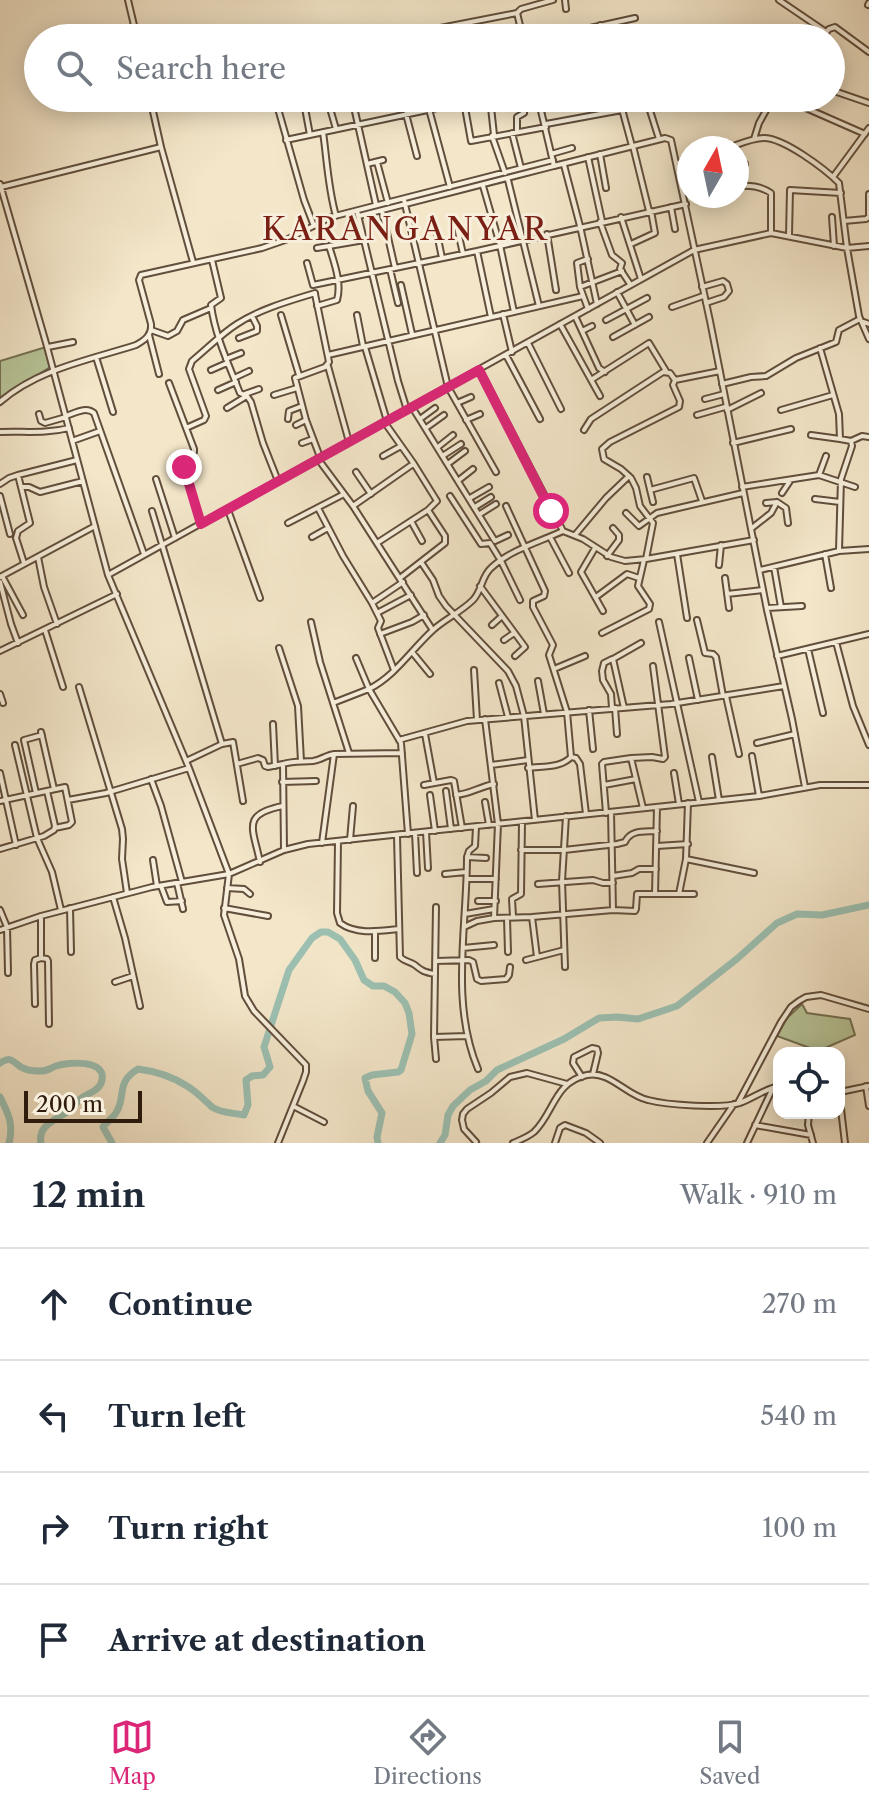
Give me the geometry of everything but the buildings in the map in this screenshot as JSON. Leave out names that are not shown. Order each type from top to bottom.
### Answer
[{"type":"street","points":[[128,0],[134,24]]},
{"type":"street","points":[[520,0],[521,24]]},
{"type":"street","points":[[467,24],[553,0]]},
{"type":"street","points":[[565,0],[566,9]]},
{"type":"street","points":[[779,0],[814,24]]},
{"type":"street","points":[[605,24],[635,18]]},
{"type":"street","points":[[845,34],[869,52]]},
{"type":"street","points":[[845,95],[869,103]]},
{"type":"street","points":[[153,112],[193,262]]},
{"type":"street","points":[[279,112],[314,226]]},
{"type":"street","points":[[306,112],[310,135]]},
{"type":"street","points":[[331,112],[336,129]]},
{"type":"street","points":[[355,112],[398,303]]},
{"type":"street","points":[[393,112],[394,117]]},
{"type":"street","points":[[286,140],[415,112]]},
{"type":"street","points":[[430,112],[450,187]]},
{"type":"street","points":[[464,112],[471,141],[612,112]]},
{"type":"street","points":[[491,112],[493,136],[509,176],[539,306]]},
{"type":"street","points":[[542,112],[553,160]]},
{"type":"street","points":[[623,112],[655,233],[630,245]]},
{"type":"street","points":[[650,112],[659,139]]},
{"type":"street","points":[[754,139],[765,112]]},
{"type":"street","points":[[820,112],[868,130],[833,177]]},
{"type":"street","points":[[521,168],[514,132],[518,115],[524,113]]},
{"type":"street","points":[[406,114],[417,156]]},
{"type":"street","points":[[323,132],[328,183],[336,216]]},
{"type":"street","points":[[509,176],[521,168],[553,160],[564,165],[668,138],[677,164]]},
{"type":"street","points":[[749,141],[764,138],[779,141],[840,185],[860,320],[869,339]]},
{"type":"street","points":[[161,147],[0,186],[48,347],[108,575],[189,768],[229,874],[225,919],[240,966],[245,996],[254,1011],[304,1062],[306,1069],[278,1143]]},
{"type":"street","points":[[159,374],[139,278],[141,275],[276,244],[336,216],[357,214],[509,176],[553,160],[572,148]]},
{"type":"street","points":[[600,154],[606,188]]},
{"type":"street","points":[[588,157],[601,222],[612,255],[622,263],[620,268],[630,285]]},
{"type":"street","points":[[367,164],[380,161],[388,203]]},
{"type":"street","points":[[564,165],[597,304]]},
{"type":"street","points":[[378,209],[388,203],[404,202],[450,187],[482,183]]},
{"type":"street","points":[[482,183],[500,245],[514,312]]},
{"type":"street","points":[[749,186],[771,193],[771,233]]},
{"type":"street","points":[[789,235],[790,190],[841,193]]},
{"type":"street","points":[[844,221],[869,216],[869,194]]},
{"type":"street","points":[[404,202],[448,387],[496,472]]},
{"type":"street","points":[[313,285],[677,204]]},
{"type":"street","points":[[671,207],[675,229]]},
{"type":"street","points":[[686,208],[805,787]]},
{"type":"street","points":[[357,214],[389,341],[410,408],[444,455],[480,514],[520,600]]},
{"type":"street","points":[[621,217],[641,279]]},
{"type":"street","points":[[832,217],[834,246]]},
{"type":"street","points":[[435,224],[442,258]]},
{"type":"street","points":[[457,227],[463,254]]},
{"type":"street","points":[[108,575],[694,250],[771,233],[847,248],[869,246]]},
{"type":"street","points":[[547,234],[556,290]]},
{"type":"street","points":[[317,248],[364,240]]},
{"type":"street","points":[[317,306],[339,297],[329,246]]},
{"type":"street","points":[[477,251],[491,317]]},
{"type":"street","points":[[588,259],[577,263],[580,287],[588,309]]},
{"type":"street","points":[[212,260],[221,298],[212,303],[211,308],[219,338],[235,380],[251,402],[278,481]]},
{"type":"street","points":[[307,263],[328,366],[349,442]]},
{"type":"street","points":[[580,287],[622,271]]},
{"type":"street","points":[[702,287],[723,281],[729,291],[727,295],[706,303]]},
{"type":"street","points":[[401,285],[412,334]]},
{"type":"street","points":[[617,292],[635,325]]},
{"type":"street","points":[[186,428],[204,420],[206,416],[189,365],[235,325],[275,306],[315,293]]},
{"type":"street","points":[[672,307],[704,295]]},
{"type":"street","points":[[328,355],[583,296]]},
{"type":"street","points":[[606,320],[647,298]]},
{"type":"street","points":[[150,332],[168,336],[177,331],[183,320],[211,308]]},
{"type":"street","points":[[503,314],[512,352]]},
{"type":"street","points":[[281,315],[299,375]]},
{"type":"street","points":[[357,315],[386,422],[437,498],[436,504],[377,543]]},
{"type":"street","points":[[239,338],[257,331],[252,316]]},
{"type":"street","points":[[575,316],[599,368],[605,372]]},
{"type":"street","points":[[613,337],[649,317]]},
{"type":"street","points":[[722,384],[766,376],[796,358],[836,342],[839,330],[860,320],[869,324]]},
{"type":"street","points":[[560,324],[600,396]]},
{"type":"street","points":[[582,331],[592,326]]},
{"type":"street","points":[[0,402],[53,370],[136,345],[150,332]]},
{"type":"street","points":[[48,347],[73,342]]},
{"type":"street","points":[[528,343],[561,409]]},
{"type":"street","points":[[591,380],[649,343],[675,380]]},
{"type":"street","points":[[820,348],[840,421],[840,439]]},
{"type":"street","points":[[211,370],[241,353]]},
{"type":"street","points":[[506,355],[540,419]]},
{"type":"street","points":[[96,357],[113,412]]},
{"type":"street","points":[[328,366],[295,378],[319,458],[433,630]]},
{"type":"street","points":[[479,370],[563,531]]},
{"type":"street","points":[[218,390],[249,371]]},
{"type":"street","points":[[584,430],[591,419],[666,371]]},
{"type":"street","points":[[675,380],[720,371]]},
{"type":"street","points":[[602,633],[649,609],[650,604],[638,586],[654,527],[640,506],[636,488],[629,476],[604,459],[602,449],[679,407],[680,401],[673,385],[675,380]]},
{"type":"street","points":[[169,383],[194,452],[185,461],[184,467],[201,524]]},
{"type":"street","points":[[274,395],[297,388]]},
{"type":"street","points":[[227,408],[259,389]]},
{"type":"street","points":[[697,415],[726,408],[761,393]]},
{"type":"street","points":[[705,399],[724,394]]},
{"type":"street","points":[[781,410],[834,394]]},
{"type":"street","points":[[457,403],[471,397]]},
{"type":"street","points":[[288,419],[289,411],[302,406]]},
{"type":"street","points":[[420,419],[435,408]]},
{"type":"street","points":[[39,414],[45,423],[85,410],[94,413],[144,554]]},
{"type":"street","points":[[466,420],[480,414]]},
{"type":"street","points":[[426,428],[444,415]]},
{"type":"street","points":[[296,425],[306,420]]},
{"type":"street","points":[[0,432],[50,433],[69,428]]},
{"type":"street","points":[[733,443],[791,429]]},
{"type":"street","points":[[72,441],[100,431]]},
{"type":"street","points":[[438,447],[453,435]]},
{"type":"street","points":[[811,435],[851,441],[862,436],[869,437]]},
{"type":"street","points":[[302,443],[313,439]]},
{"type":"street","points":[[839,551],[841,484],[851,441]]},
{"type":"street","points":[[444,455],[461,444]]},
{"type":"street","points":[[383,456],[401,446]]},
{"type":"street","points":[[449,463],[465,451]]},
{"type":"street","points":[[819,475],[826,456]]},
{"type":"street","points":[[0,484],[18,475],[77,460]]},
{"type":"street","points":[[353,506],[414,464]]},
{"type":"street","points":[[459,480],[473,469]]},
{"type":"street","points":[[356,472],[371,494]]},
{"type":"street","points":[[18,475],[30,523],[18,531],[16,538],[24,564]]},
{"type":"street","points":[[626,513],[638,526],[657,513],[743,490],[819,475],[855,487]]},
{"type":"street","points":[[575,535],[629,476]]},
{"type":"street","points":[[647,477],[653,502]]},
{"type":"street","points":[[650,490],[694,478],[702,501]]},
{"type":"street","points":[[156,479],[175,538]]},
{"type":"street","points":[[21,487],[40,492],[83,481]]},
{"type":"street","points":[[782,493],[790,481]]},
{"type":"street","points":[[470,498],[489,487]]},
{"type":"street","points":[[288,523],[344,494]]},
{"type":"street","points":[[0,496],[10,534]]},
{"type":"street","points":[[450,496],[481,544],[508,535]]},
{"type":"street","points":[[475,507],[491,497]]},
{"type":"street","points":[[815,499],[840,502]]},
{"type":"street","points":[[752,528],[771,512],[777,502]]},
{"type":"street","points":[[766,503],[777,502],[787,509],[788,523]]},
{"type":"street","points":[[480,514],[496,504]]},
{"type":"street","points":[[506,506],[545,591],[544,596],[532,604],[553,645],[549,655],[567,712],[571,757]]},
{"type":"street","points":[[318,508],[381,621],[378,628],[394,670]]},
{"type":"street","points":[[227,509],[260,598]]},
{"type":"street","points":[[372,603],[445,543],[446,539],[428,510]]},
{"type":"street","points":[[152,511],[222,744]]},
{"type":"street","points":[[411,521],[422,541]]},
{"type":"street","points":[[1,578],[95,526]]},
{"type":"street","points":[[312,537],[328,528]]},
{"type":"street","points":[[607,556],[619,540],[613,528]]},
{"type":"street","points":[[333,703],[386,679],[433,630],[476,597],[492,567],[525,546],[563,531],[583,539],[607,556],[625,561],[754,540]]},
{"type":"street","points":[[550,537],[569,573]]},
{"type":"street","points":[[719,565],[721,545]]},
{"type":"street","points":[[595,548],[581,572],[603,611]]},
{"type":"street","points":[[760,570],[839,551],[869,549]]},
{"type":"street","points":[[677,554],[687,618]]},
{"type":"street","points":[[825,554],[831,588]]},
{"type":"street","points":[[38,556],[44,587],[57,624]]},
{"type":"street","points":[[421,562],[439,596],[454,615],[512,677],[524,716],[535,820]]},
{"type":"street","points":[[774,567],[781,607]]},
{"type":"street","points":[[596,597],[627,574],[639,578]]},
{"type":"street","points":[[1,578],[23,615]]},
{"type":"street","points":[[1,578],[18,643]]},
{"type":"street","points":[[725,578],[729,608]]},
{"type":"street","points":[[480,586],[525,647],[515,656]]},
{"type":"street","points":[[727,594],[763,590]]},
{"type":"street","points":[[0,651],[117,594]]},
{"type":"street","points":[[377,613],[411,595]]},
{"type":"street","points":[[767,608],[802,606]]},
{"type":"street","points":[[380,634],[424,615]]},
{"type":"street","points":[[492,625],[502,616]]},
{"type":"street","points":[[697,620],[705,653],[716,657],[739,754]]},
{"type":"street","points":[[311,622],[320,662],[349,753]]},
{"type":"street","points":[[659,622],[699,802]]},
{"type":"street","points":[[45,630],[63,687]]},
{"type":"street","points":[[504,640],[514,633]]},
{"type":"street","points":[[777,656],[869,634]]},
{"type":"street","points":[[836,642],[853,706],[869,745]]},
{"type":"street","points":[[617,734],[611,694],[603,680],[602,668],[604,663],[641,643]]},
{"type":"street","points":[[279,648],[298,706],[301,761]]},
{"type":"street","points":[[808,649],[823,713]]},
{"type":"street","points":[[412,652],[430,674]]},
{"type":"street","points":[[554,669],[585,656]]},
{"type":"street","points":[[356,658],[369,689],[399,740],[408,834]]},
{"type":"street","points":[[689,658],[698,700]]},
{"type":"street","points":[[613,659],[624,708]]},
{"type":"street","points":[[613,910],[609,812],[603,762],[665,757],[653,666]]},
{"type":"street","points":[[474,670],[477,720]]},
{"type":"street","points":[[538,681],[544,714]]},
{"type":"street","points":[[499,683],[508,717]]},
{"type":"street","points":[[399,740],[467,721],[678,704],[785,686]]},
{"type":"street","points":[[79,687],[123,839],[122,859],[127,893]]},
{"type":"street","points":[[0,694],[3,703]]},
{"type":"street","points":[[589,710],[593,749]]},
{"type":"street","points":[[485,719],[498,824],[494,918]]},
{"type":"street","points":[[273,724],[275,766]]},
{"type":"street","points":[[425,733],[434,783]]},
{"type":"street","points":[[36,793],[24,740],[41,734],[54,789]]},
{"type":"street","points":[[757,743],[795,734]]},
{"type":"street","points":[[186,761],[233,742],[243,801]]},
{"type":"street","points":[[15,745],[37,838],[52,872],[61,910]]},
{"type":"street","points":[[237,764],[258,758],[267,767],[318,760],[334,754],[402,753]]},
{"type":"street","points":[[322,843],[334,754]]},
{"type":"street","points":[[752,756],[759,796]]},
{"type":"street","points":[[528,768],[561,764],[571,757]]},
{"type":"street","points":[[571,757],[580,764],[586,814]]},
{"type":"street","points":[[712,757],[719,800]]},
{"type":"street","points":[[631,758],[643,808]]},
{"type":"street","points":[[491,765],[528,760]]},
{"type":"street","points":[[283,764],[284,850]]},
{"type":"street","points":[[68,800],[111,792],[189,768]]},
{"type":"street","points":[[0,773],[3,800],[16,845]]},
{"type":"street","points":[[674,773],[679,804]]},
{"type":"street","points":[[151,779],[180,882],[183,909]]},
{"type":"street","points":[[604,785],[636,779]]},
{"type":"street","points":[[424,785],[452,780],[462,828]]},
{"type":"street","points":[[282,782],[316,781]]},
{"type":"street","points":[[456,795],[494,784]]},
{"type":"street","points":[[0,930],[127,893],[229,874],[284,850],[322,843],[759,796],[829,784],[869,785]]},
{"type":"street","points":[[0,849],[44,836],[72,822],[65,787],[3,800]]},
{"type":"street","points":[[47,791],[55,828]]},
{"type":"street","points":[[446,791],[451,829]]},
{"type":"street","points":[[430,795],[435,831]]},
{"type":"street","points":[[485,802],[489,825]]},
{"type":"street","points":[[679,894],[688,844],[688,803]]},
{"type":"street","points":[[260,862],[252,825],[263,810],[283,806]]},
{"type":"street","points":[[350,840],[353,806]]},
{"type":"street","points":[[655,894],[657,807]]},
{"type":"street","points":[[565,967],[562,881],[566,816]]},
{"type":"street","points":[[508,952],[512,899],[521,894],[522,822]]},
{"type":"street","points":[[476,827],[475,846],[467,857],[462,961],[467,1036],[478,1069]]},
{"type":"street","points":[[521,850],[611,845],[625,842],[632,833],[657,831]]},
{"type":"street","points":[[426,832],[428,868]]},
{"type":"street","points":[[415,833],[417,873]]},
{"type":"street","points":[[397,835],[401,959],[414,964],[419,971],[435,974]]},
{"type":"street","points":[[338,842],[337,920],[352,930],[375,932],[399,929]]},
{"type":"street","points":[[657,846],[688,844]]},
{"type":"street","points":[[467,857],[486,858]]},
{"type":"street","points":[[686,859],[754,873]]},
{"type":"street","points":[[153,860],[159,886],[167,902],[182,901]]},
{"type":"street","points":[[613,876],[639,869],[656,869]]},
{"type":"street","points":[[445,874],[467,872]]},
{"type":"street","points":[[467,879],[496,879]]},
{"type":"street","points":[[538,884],[593,880],[613,883]]},
{"type":"street","points":[[227,888],[244,889],[250,894]]},
{"type":"street","points":[[464,927],[494,918],[635,911],[637,894],[694,894]]},
{"type":"street","points":[[113,897],[140,1006]]},
{"type":"street","points":[[478,901],[496,901]]},
{"type":"street","points":[[436,907],[436,1059]]},
{"type":"street","points":[[70,908],[71,952]]},
{"type":"street","points":[[224,908],[268,916]]},
{"type":"street","points":[[465,914],[494,909]]},
{"type":"street","points":[[0,910],[7,927],[8,973]]},
{"type":"street","points":[[482,911],[483,920]]},
{"type":"street","points":[[41,916],[41,958]]},
{"type":"street","points":[[532,917],[537,957]]},
{"type":"street","points":[[375,932],[375,958]]},
{"type":"street","points":[[463,948],[494,945]]},
{"type":"street","points":[[526,960],[564,950]]},
{"type":"street","points":[[35,1004],[35,960],[47,959],[49,1024]]},
{"type":"street","points":[[436,961],[469,960],[473,962],[477,979],[481,981],[506,979],[510,967]]},
{"type":"street","points":[[115,982],[133,976]]},
{"type":"street","points":[[707,1143],[736,1104],[786,1013],[799,1001],[821,995],[869,1009]]},
{"type":"street","points":[[434,1037],[467,1036]]},
{"type":"street","points":[[582,1077],[573,1063],[574,1057],[592,1048],[597,1049],[598,1053],[593,1074]]},
{"type":"street","points":[[475,1143],[464,1129],[463,1114],[510,1077],[527,1073],[567,1084]]},
{"type":"street","points":[[513,1143],[535,1131],[567,1084],[593,1074],[645,1100],[695,1104],[736,1104],[773,1088]]},
{"type":"street","points":[[845,1091],[867,1086],[869,1106]]},
{"type":"street","points":[[747,1143],[773,1092]]},
{"type":"street","points":[[293,1106],[324,1122]]},
{"type":"street","points":[[808,1119],[813,1143]]},
{"type":"street","points":[[842,1119],[845,1143]]},
{"type":"street","points":[[555,1143],[560,1128],[565,1125],[586,1133],[600,1143]]},
{"type":"street","points":[[755,1125],[811,1135]]},
{"type":"green space","points":[[46,347],[52,366],[0,398],[0,361]]},
{"type":"green space","points":[[802,1004],[807,1013],[850,1019],[855,1035],[828,1047],[807,1047],[777,1036],[787,1018]]},
{"type":"waterway","points":[[440,1143],[453,1106],[497,1070],[564,1039],[599,1018],[638,1019],[677,1006],[777,923],[797,914],[822,915],[869,905]]},
{"type":"waterway","points":[[112,1143],[103,1127],[115,1115],[127,1079],[138,1069],[182,1083],[215,1109],[244,1115],[248,1105],[246,1080],[263,1075],[270,1067],[264,1047],[289,970],[312,938],[321,932],[328,932],[340,939],[364,980],[395,992],[409,1013],[412,1034],[401,1070],[365,1078],[368,1091],[382,1113],[378,1143]]},
{"type":"waterway","points":[[0,1063],[9,1060],[32,1071],[77,1063],[92,1065],[102,1073],[99,1087],[42,1131],[41,1143]]},
{"type":"waterway","points":[[0,1097],[10,1124],[9,1143]]},
{"type":"district","name":"KARANGANYAR","points":[[405,228]]},
{"type":"route","points":[[184,467],[201,524],[479,370],[551,511]]}]
